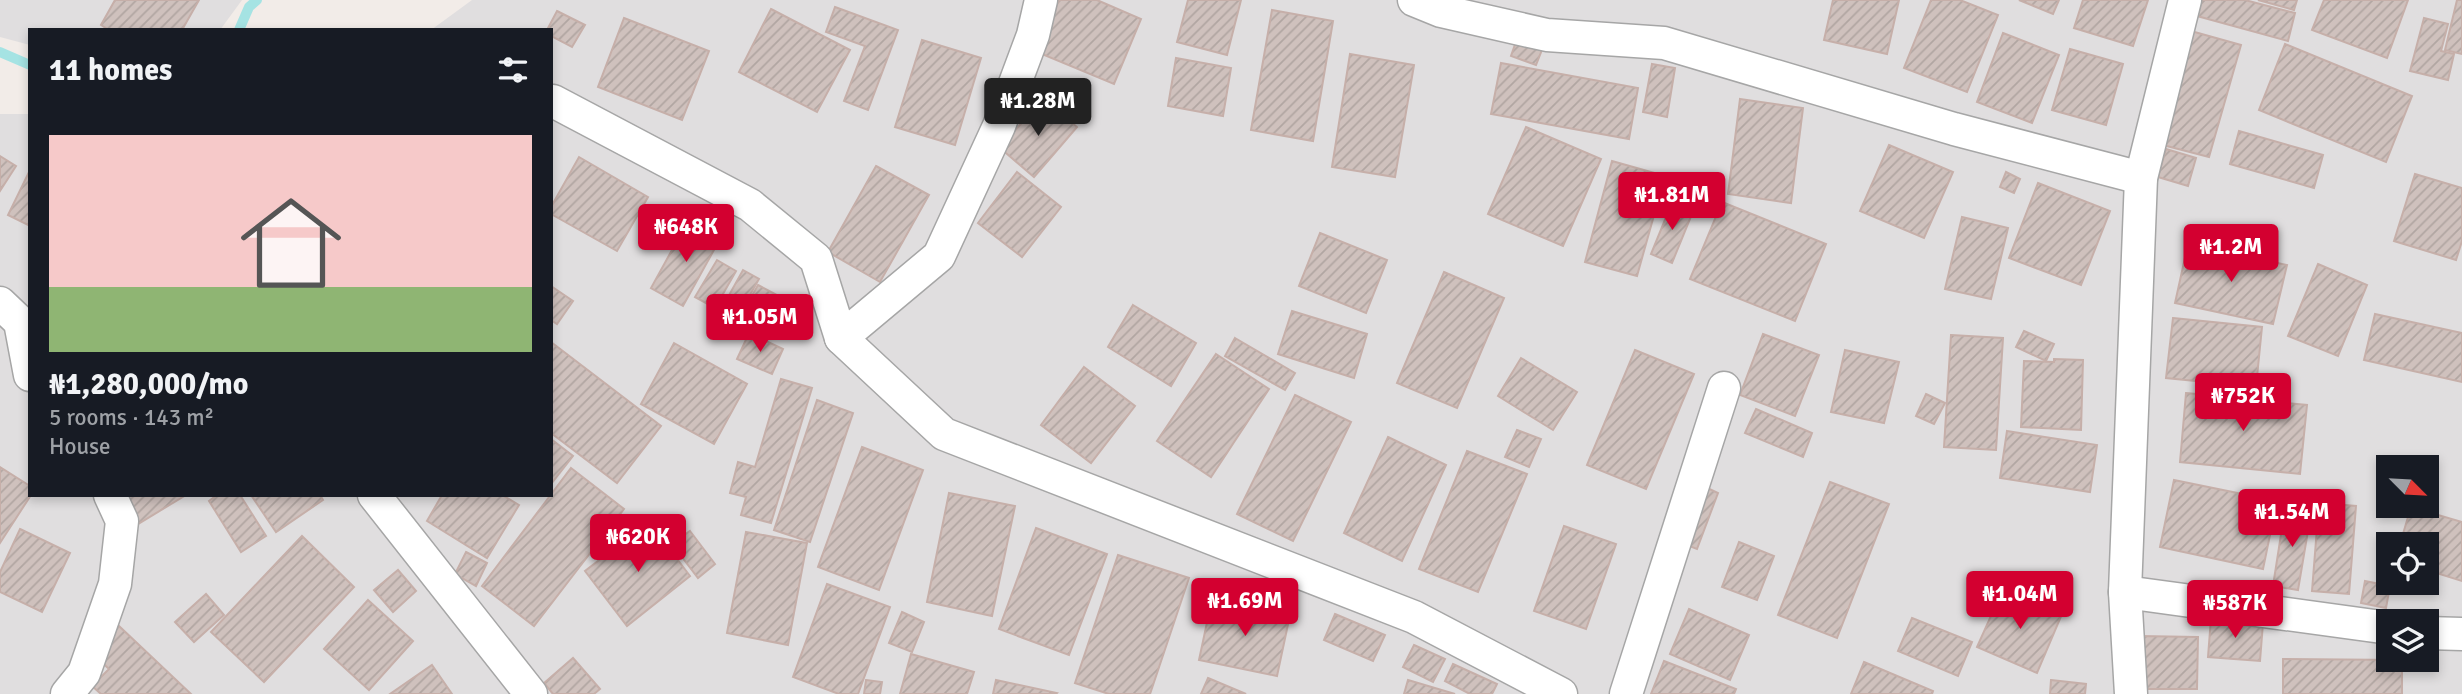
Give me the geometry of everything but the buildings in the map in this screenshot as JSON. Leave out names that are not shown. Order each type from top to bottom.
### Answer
[{"type":"street","points":[[841,338],[939,256],[999,125],[1033,35],[1041,0]]},
{"type":"street","points":[[1414,0],[1441,11],[1547,35],[1664,43],[1954,130],[2141,178]]},
{"type":"street","points":[[2131,694],[2125,592],[2141,178],[2185,0]]},
{"type":"street","points":[[553,101],[750,205],[816,259],[841,338],[944,434],[1414,617],[1561,694]]},
{"type":"street","points":[[0,303],[20,322],[28,364]]},
{"type":"street","points":[[1626,694],[1724,388]]},
{"type":"street","points":[[67,694],[83,673],[115,584],[122,521],[111,497]]},
{"type":"street","points":[[376,497],[531,694]]},
{"type":"street","points":[[2125,592],[2376,626]]},
{"type":"street","points":[[2439,633],[2462,634]]},
{"type":"shaded area","points":[[0,0],[242,0],[221,28],[28,28],[28,44],[0,37]]},
{"type":"shaded area","points":[[472,0],[2462,0],[2462,694],[0,694],[0,114],[28,114],[28,497],[553,497],[553,28],[434,28]]},
{"type":"waterway","points":[[240,28],[249,7],[257,0]]},
{"type":"waterway","points":[[0,52],[28,64]]}]
